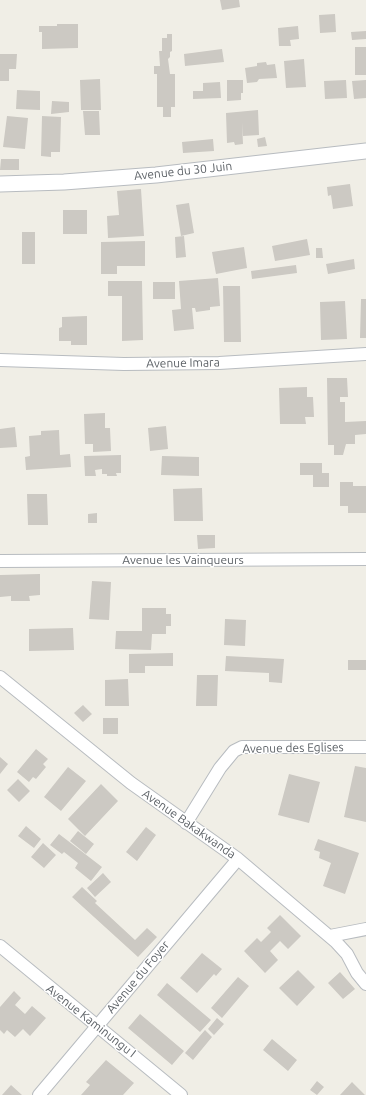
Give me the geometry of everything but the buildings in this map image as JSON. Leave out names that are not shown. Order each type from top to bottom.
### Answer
[{"type":"street","name":"Avenue du 30 Juin","points":[[0,184],[64,182],[156,175],[366,151]]},
{"type":"street","name":"Avenue Imara","points":[[0,360],[124,364],[220,363],[366,354]]},
{"type":"street","name":"Avenue les Vainqueurs","points":[[0,561],[366,559]]},
{"type":"street","name":"Avenue Bakakwanda","points":[[0,677],[125,779],[238,859],[330,936],[347,954],[366,984]]},
{"type":"street","name":"Avenue des Eglises","points":[[186,823],[220,768],[234,751],[242,747],[366,747]]},
{"type":"street","name":"Avenue du Foyer","points":[[39,1095],[238,859]]},
{"type":"street","points":[[330,936],[366,929]]},
{"type":"street","name":"Avenue Kaminungu I","points":[[0,946],[48,988],[97,1025],[181,1095]]}]
